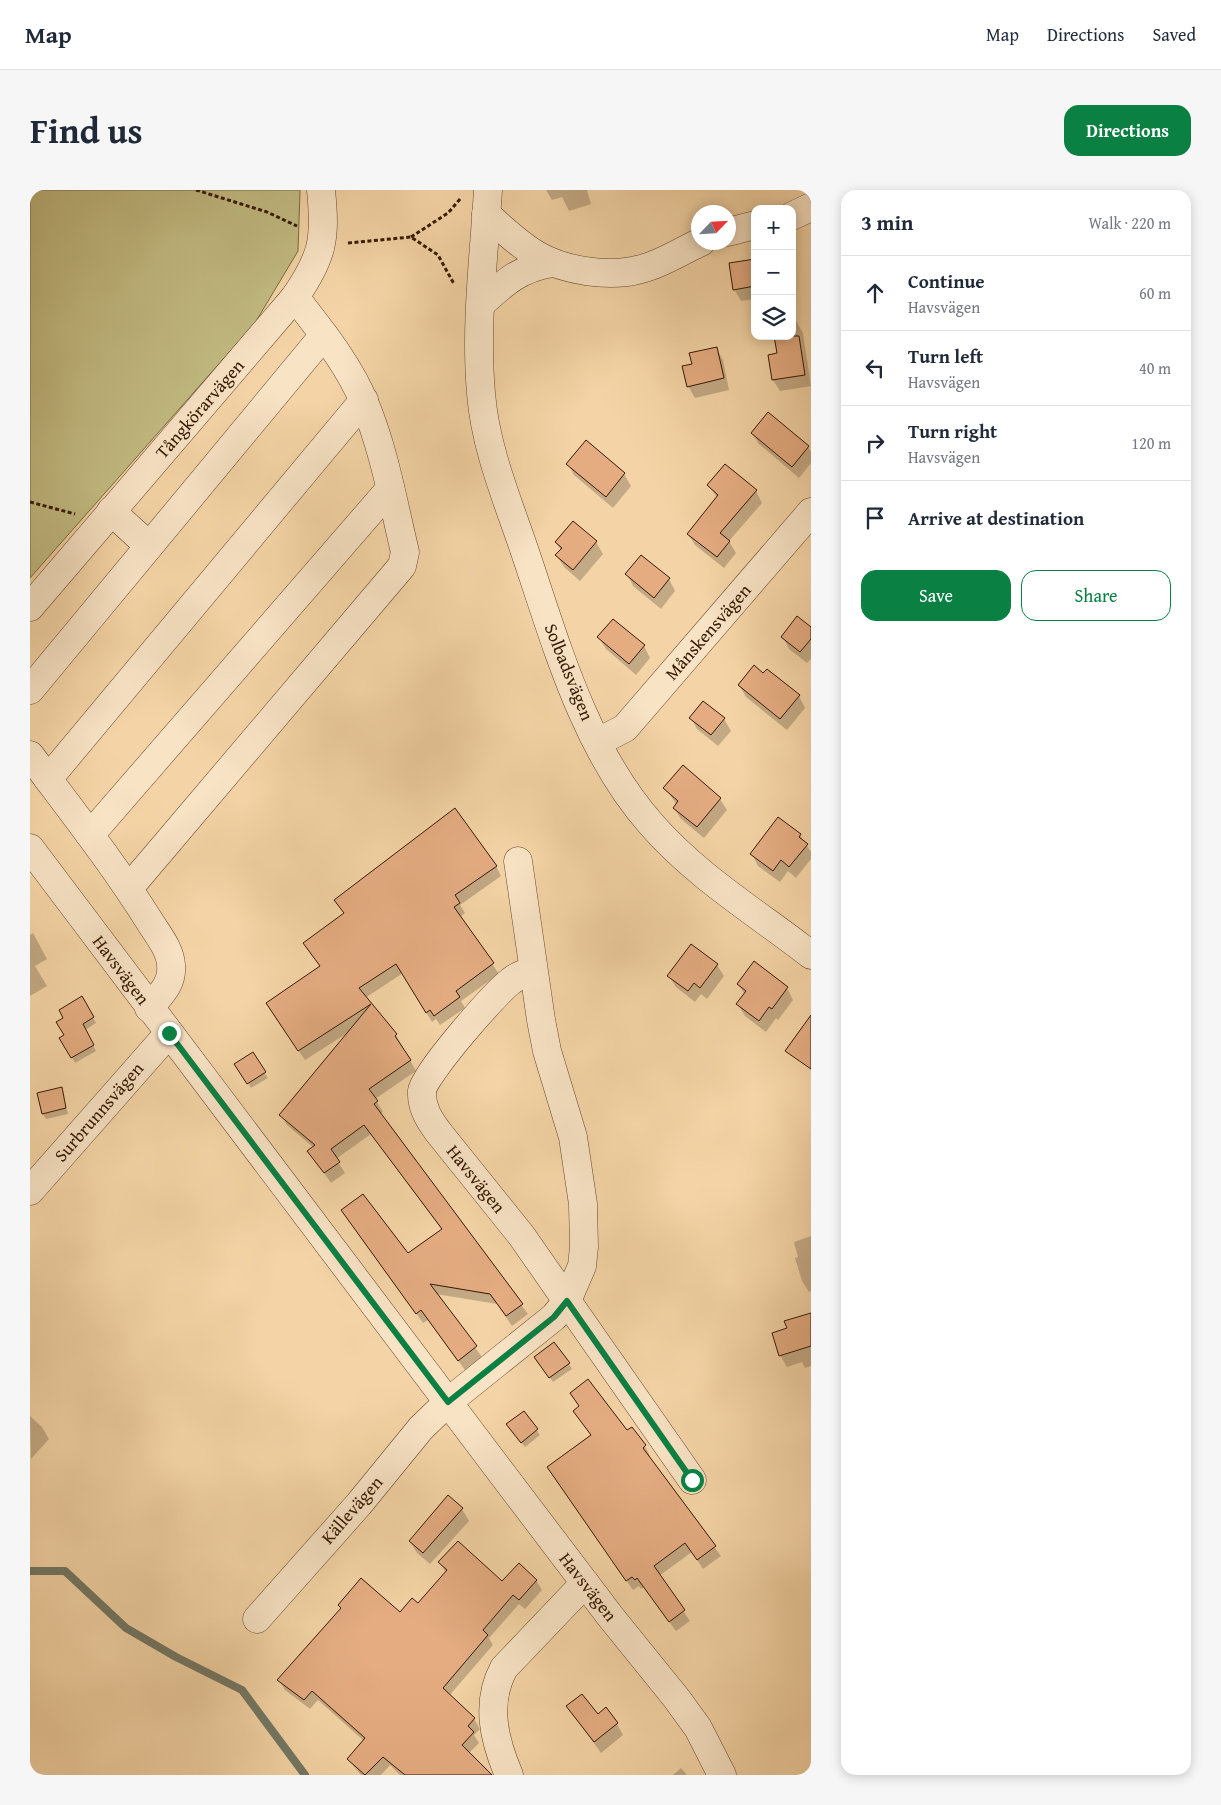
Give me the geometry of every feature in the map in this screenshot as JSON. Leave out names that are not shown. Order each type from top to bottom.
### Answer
[{"type":"street","name":"Tångkörarvägen","points":[[30,607],[295,297],[311,274],[320,255],[323,235],[321,190]]},
{"type":"street","points":[[479,200],[520,243],[554,263],[600,272],[625,272],[656,264],[691,247]]},
{"type":"street","name":"Solbadsvägen","points":[[479,200],[481,393],[486,428],[499,474],[565,669],[598,742],[632,801],[673,848],[811,955]]},
{"type":"street","points":[[796,214],[811,207]]},
{"type":"street","points":[[736,230],[751,226]]},
{"type":"street","points":[[480,311],[504,282],[524,270],[554,263]]},
{"type":"street","points":[[129,888],[402,566],[404,552],[390,489],[377,434],[364,400],[341,358],[295,297]]},
{"type":"street","points":[[30,690],[324,335]]},
{"type":"street","points":[[48,779],[364,400]]},
{"type":"street","points":[[90,835],[390,489]]},
{"type":"street","name":"Månskensvägen","points":[[598,742],[625,728],[811,512]]},
{"type":"street","points":[[106,517],[149,546]]},
{"type":"street","points":[[30,754],[129,888],[167,949],[171,964],[171,976],[168,986],[149,1008]]},
{"type":"street","name":"Havsvägen","points":[[30,848],[585,1583],[693,1721],[722,1775]]},
{"type":"street","points":[[448,1402],[554,1317],[567,1301],[582,1266],[583,1204],[572,1137],[547,1052],[532,971],[518,861]]},
{"type":"street","name":"Havsvägen","points":[[532,971],[510,981],[431,1071],[422,1091],[428,1117],[494,1200],[692,1480]]},
{"type":"street","name":"Surbrunnsvägen","points":[[30,1191],[169,1033]]},
{"type":"street","name":"Källevägen","points":[[256,1619],[372,1489],[421,1428],[448,1402]]},
{"type":"street","points":[[509,1775],[494,1731],[492,1707],[496,1684],[504,1668],[585,1583]]},
{"type":"path","points":[[196,190],[268,212],[297,227],[348,243],[411,237],[448,213],[479,200]]},
{"type":"path","points":[[411,237],[438,254],[471,315],[480,311]]},
{"type":"path","points":[[30,502],[106,517]]},
{"type":"shaded area","points":[[30,190],[300,190],[298,251],[255,323],[30,578]]},
{"type":"building","points":[[751,260],[751,287],[733,290],[729,263]]},
{"type":"building","points":[[796,336],[799,336],[805,375],[772,380],[768,355],[777,353],[775,340],[796,340]]},
{"type":"building","points":[[717,347],[724,378],[687,387],[682,366],[692,364],[689,353]]},
{"type":"building","points":[[768,412],[809,446],[792,467],[751,433]]},
{"type":"building","points":[[586,440],[625,473],[606,497],[566,464]]},
{"type":"building","points":[[725,464],[757,490],[720,533],[730,541],[717,557],[687,534],[718,495],[707,485]]},
{"type":"building","points":[[573,521],[597,541],[573,570],[555,555],[562,548],[555,542]]},
{"type":"building","points":[[641,555],[670,578],[654,598],[625,574]]},
{"type":"building","points":[[797,616],[811,627],[811,639],[800,652],[781,637]]},
{"type":"building","points":[[613,619],[645,645],[629,664],[597,637]]},
{"type":"building","points":[[754,665],[763,673],[767,669],[800,695],[780,719],[738,685]]},
{"type":"building","points":[[703,701],[725,718],[711,735],[689,718]]},
{"type":"building","points":[[683,765],[721,798],[697,827],[673,808],[678,801],[663,788]]},
{"type":"building","points":[[455,808],[497,866],[455,895],[460,903],[454,907],[494,963],[456,991],[460,997],[434,1016],[430,1010],[426,1013],[396,964],[359,988],[397,1034],[395,1036],[411,1060],[369,1089],[378,1101],[374,1104],[523,1304],[506,1316],[490,1294],[430,1284],[477,1346],[458,1361],[421,1310],[416,1314],[341,1210],[363,1194],[408,1253],[442,1229],[364,1125],[331,1149],[340,1162],[324,1173],[307,1151],[315,1145],[279,1115],[371,1004],[298,1051],[266,1003],[320,966],[303,943],[344,913],[334,900]]},
{"type":"building","points":[[778,817],[801,834],[799,837],[808,844],[789,867],[781,860],[773,871],[750,854]]},
{"type":"building","points":[[691,944],[718,964],[700,988],[694,983],[688,991],[667,976]]},
{"type":"building","points":[[754,961],[788,987],[772,1009],[769,1007],[759,1021],[736,1004],[746,991],[737,984]]},
{"type":"building","points":[[82,996],[94,1017],[83,1024],[94,1045],[71,1058],[59,1038],[64,1035],[56,1022],[63,1018],[59,1010]]},
{"type":"building","points":[[811,1015],[811,1069],[785,1051]]},
{"type":"building","points":[[253,1052],[266,1072],[247,1084],[234,1064]]},
{"type":"building","points":[[62,1087],[66,1108],[42,1114],[37,1093]]},
{"type":"building","points":[[811,1313],[811,1346],[779,1356],[772,1333],[787,1328],[784,1321]]},
{"type":"building","points":[[554,1342],[570,1363],[549,1378],[534,1357]]},
{"type":"building","points":[[588,1379],[627,1430],[632,1427],[646,1445],[643,1448],[716,1546],[697,1560],[685,1543],[654,1566],[685,1610],[669,1622],[637,1578],[635,1580],[632,1577],[626,1581],[547,1467],[591,1435],[573,1411],[579,1406],[570,1393]]},
{"type":"building","points":[[524,1411],[538,1429],[521,1443],[506,1424]]},
{"type":"building","points":[[448,1495],[463,1508],[423,1553],[409,1541]]},
{"type":"building","points":[[458,1541],[502,1581],[519,1563],[537,1580],[519,1600],[513,1595],[483,1630],[488,1635],[443,1688],[475,1718],[468,1726],[474,1732],[462,1745],[492,1775],[405,1775],[383,1757],[365,1775],[347,1759],[365,1738],[312,1691],[304,1700],[277,1680],[341,1608],[338,1605],[361,1578],[400,1612],[412,1598],[418,1603],[447,1570],[438,1562]]},
{"type":"building","points":[[582,1694],[598,1714],[606,1707],[618,1723],[594,1742],[566,1706]]},
{"type":"waterway","points":[[30,1571],[65,1571],[126,1628],[176,1657],[242,1690],[305,1775]]},
{"type":"route","points":[[169,1033],[448,1402],[554,1317],[567,1301],[692,1480]]}]
